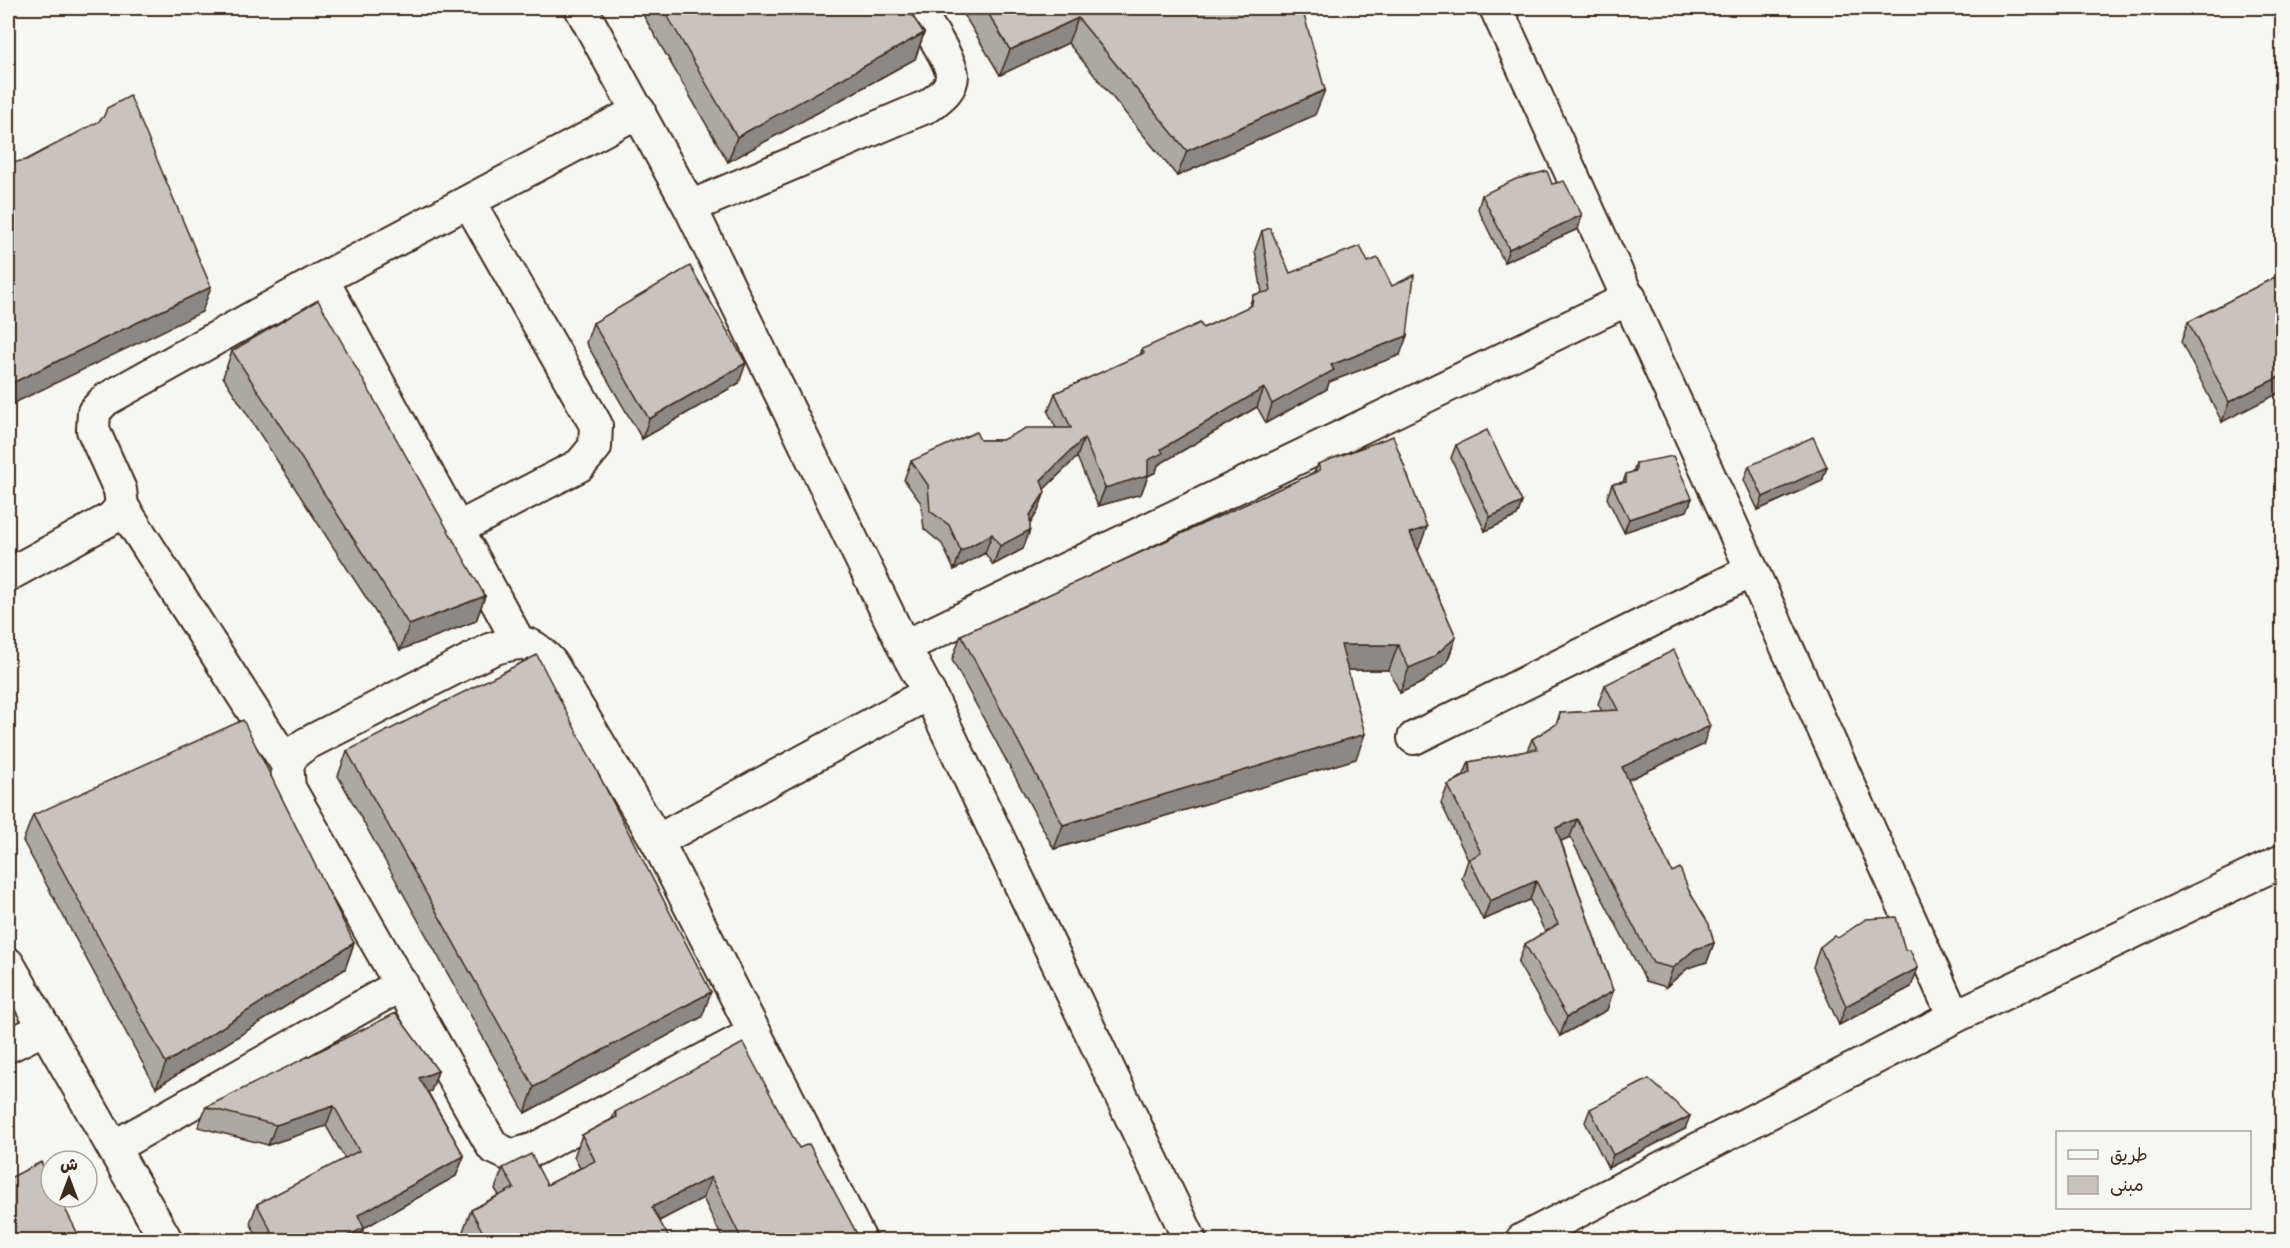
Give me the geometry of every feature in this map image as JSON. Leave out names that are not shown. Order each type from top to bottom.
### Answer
[{"type":"street","points":[[581,8],[690,207],[904,647],[929,693],[1190,1240]]},
{"type":"street","points":[[690,207],[930,105],[946,92],[952,75],[947,60],[916,8]]},
{"type":"street","points":[[1496,8],[1630,298],[1751,571],[1954,1017]]},
{"type":"street","points":[[639,111],[322,279],[105,400],[94,412],[93,430],[120,490],[122,506],[288,765],[289,789],[493,1147],[512,1156],[535,1149],[755,1033]]},
{"type":"street","points":[[457,529],[580,465],[595,447],[596,425],[469,202]]},
{"type":"street","points":[[322,279],[518,641]]},
{"type":"street","points":[[904,647],[1630,298]]},
{"type":"street","points":[[8,575],[112,518],[122,506]]},
{"type":"street","points":[[1414,738],[1751,571]]},
{"type":"street","points":[[288,765],[295,752],[306,744],[492,649],[518,641],[536,647],[551,663],[657,841],[860,1240]]},
{"type":"street","points":[[657,841],[929,693]]},
{"type":"street","points":[[1522,1240],[1954,1017],[2283,861]]},
{"type":"street","points":[[8,964],[166,1240]]},
{"type":"street","points":[[114,1147],[402,984]]},
{"type":"street","points":[[8,1046],[45,1028]]},
{"type":"building","points":[[663,8],[907,8],[924,33],[737,137]]},
{"type":"building","points":[[985,8],[1302,8],[1325,90],[1187,151],[1078,18],[1010,50]]},
{"type":"building","points":[[130,96],[211,287],[8,385],[8,159],[16,162],[26,160],[98,122],[104,116],[107,108]]},
{"type":"building","points":[[1547,171],[1552,184],[1564,181],[1582,215],[1509,249],[1482,195],[1516,179]]},
{"type":"building","points":[[1270,228],[1290,273],[1360,246],[1368,262],[1378,258],[1392,286],[1414,275],[1407,336],[1331,365],[1334,370],[1272,404],[1264,388],[1161,449],[1163,453],[1148,460],[1148,475],[1105,488],[1084,438],[1041,480],[1045,492],[1030,515],[1030,530],[1000,546],[992,534],[961,551],[949,525],[930,511],[928,485],[911,461],[976,432],[980,440],[1002,440],[1026,428],[1071,428],[1055,393],[1144,353],[1142,349],[1200,323],[1203,328],[1252,305],[1253,295],[1271,291],[1262,231]]},
{"type":"building","points":[[690,266],[746,363],[649,419],[593,323]]},
{"type":"building","points":[[2283,273],[2283,375],[2229,402],[2188,322]]},
{"type":"building","points":[[318,300],[485,596],[409,625],[232,351]]},
{"type":"building","points":[[1487,430],[1522,502],[1490,517],[1456,445]]},
{"type":"building","points":[[1393,436],[1427,527],[1410,533],[1456,637],[1432,658],[1409,668],[1398,645],[1341,645],[1365,734],[1063,825],[961,635],[1320,470],[1318,464]]},
{"type":"building","points":[[1813,437],[1827,467],[1763,497],[1749,466]]},
{"type":"building","points":[[1673,456],[1692,498],[1629,519],[1612,484],[1626,482],[1626,474],[1636,471],[1636,463]]},
{"type":"building","points":[[1674,650],[1710,726],[1622,767],[1672,872],[1680,868],[1689,891],[1709,924],[1714,943],[1695,949],[1673,968],[1653,963],[1577,819],[1556,828],[1613,991],[1567,1017],[1525,944],[1558,924],[1536,881],[1490,901],[1469,859],[1481,853],[1448,785],[1470,773],[1469,762],[1537,749],[1532,739],[1558,723],[1560,713],[1618,710],[1605,685]]},
{"type":"building","points":[[537,655],[711,992],[534,1087],[347,751]]},
{"type":"building","points":[[243,720],[354,943],[166,1063],[33,815]]},
{"type":"building","points":[[1896,917],[1905,950],[1910,950],[1918,968],[1846,1006],[1820,947],[1834,936],[1838,938],[1866,919]]},
{"type":"building","points":[[396,1013],[438,1071],[419,1078],[464,1156],[358,1215],[364,1228],[339,1240],[276,1240],[257,1204],[359,1151],[334,1106],[276,1125],[206,1107]]},
{"type":"building","points":[[743,1043],[799,1148],[809,1144],[857,1234],[853,1236],[855,1240],[742,1240],[711,1177],[652,1207],[670,1240],[487,1240],[471,1210],[514,1188],[503,1168],[531,1154],[547,1185],[595,1161],[582,1135],[617,1117],[615,1112]]},
{"type":"building","points":[[1649,1079],[1690,1116],[1613,1155],[1590,1109]]},
{"type":"building","points":[[39,1163],[39,1209],[65,1209],[81,1240],[8,1240],[8,1179]]}]
